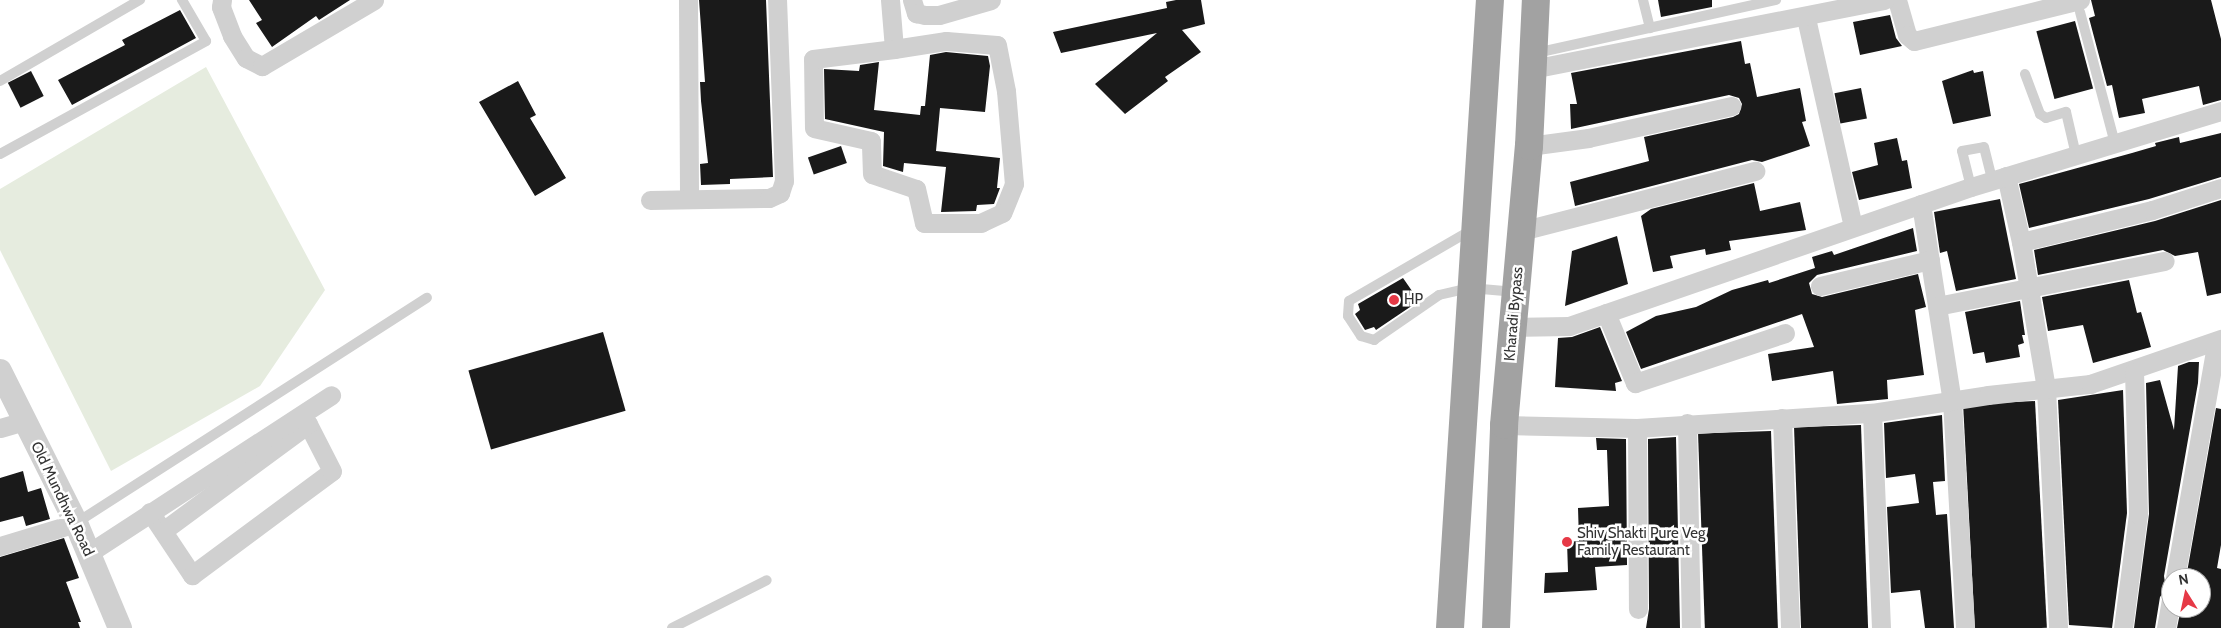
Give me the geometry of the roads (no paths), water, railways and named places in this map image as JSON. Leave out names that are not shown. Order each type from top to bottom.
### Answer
[{"type":"highway","points":[[1450,628],[1470,288],[1490,0]]},
{"type":"highway","name":"Kharadi Bypass","points":[[1496,628],[1504,425],[1529,146],[1536,0]]},
{"type":"street","points":[[222,0],[221,7],[232,36],[246,58],[262,66],[374,0]]},
{"type":"street","points":[[688,0],[689,199]]},
{"type":"street","points":[[650,200],[769,198],[780,193],[784,181],[777,0]]},
{"type":"street","points":[[890,0],[894,50]]},
{"type":"street","points":[[912,0],[916,13],[925,15],[939,15],[992,0]]},
{"type":"street","points":[[1532,62],[1806,18],[1884,0]]},
{"type":"street","points":[[1897,0],[1907,35],[1914,41],[2080,6]]},
{"type":"street","points":[[1806,18],[1853,226]]},
{"type":"street","points":[[946,40],[997,45],[1006,91],[1014,184],[1002,213],[981,223],[924,223],[916,189],[872,174],[871,141],[814,128],[813,59],[894,50],[946,40]]},
{"type":"street","points":[[1529,146],[1588,138],[1731,106]]},
{"type":"street","points":[[1514,327],[1569,326],[1970,187],[2221,111]]},
{"type":"street","points":[[1522,231],[1755,171]]},
{"type":"street","points":[[1999,178],[2021,242],[2046,390],[2058,628]]},
{"type":"street","points":[[2021,242],[2152,210],[2221,188]]},
{"type":"street","points":[[1921,204],[1952,401],[1965,628]]},
{"type":"street","points":[[1820,286],[1930,260]]},
{"type":"street","points":[[1937,306],[2165,261]]},
{"type":"street","points":[[1606,313],[1635,383],[1785,333]]},
{"type":"street","points":[[1504,425],[1636,428],[1687,423],[1872,414],[1952,401],[2090,384],[2134,372],[2219,340]]},
{"type":"street","points":[[2177,568],[2219,340]]},
{"type":"street","name":"Old Mundhwa Road","points":[[0,371],[76,523],[120,628]]},
{"type":"street","points":[[2123,628],[2138,514],[2134,372]]},
{"type":"street","points":[[89,553],[332,395]]},
{"type":"street","points":[[1872,414],[1881,628]]},
{"type":"street","points":[[1782,418],[1790,628]]},
{"type":"street","points":[[0,428],[24,421]]},
{"type":"street","points":[[1687,423],[1691,628]]},
{"type":"street","points":[[150,512],[192,575],[332,471],[308,424],[163,531]]},
{"type":"street","points":[[1636,428],[1638,609]]},
{"type":"street","points":[[0,546],[76,523]]},
{"type":"lane","points":[[0,81],[140,0]]},
{"type":"lane","points":[[0,154],[206,40],[182,0]]},
{"type":"lane","points":[[1643,0],[1650,28]]},
{"type":"lane","points":[[1532,62],[1650,28],[1776,0]]},
{"type":"lane","points":[[2080,6],[2114,144]]},
{"type":"lane","points":[[2025,74],[2040,114],[2046,118],[2066,112],[2076,154]]},
{"type":"lane","points":[[1970,187],[1962,151],[1984,147],[1999,178]]},
{"type":"lane","points":[[1475,228],[1349,301],[1348,316],[1361,336],[1374,340],[1439,295],[1470,288],[1517,292]]},
{"type":"lane","points":[[76,523],[427,298]]},
{"type":"lane","points":[[672,628],[767,580]]},
{"type":"place","name":"HP","points":[[1394,300]]},
{"type":"place","name":"Shiv Shakti Pure Veg Family Restaurant","points":[[1567,542]]}]
